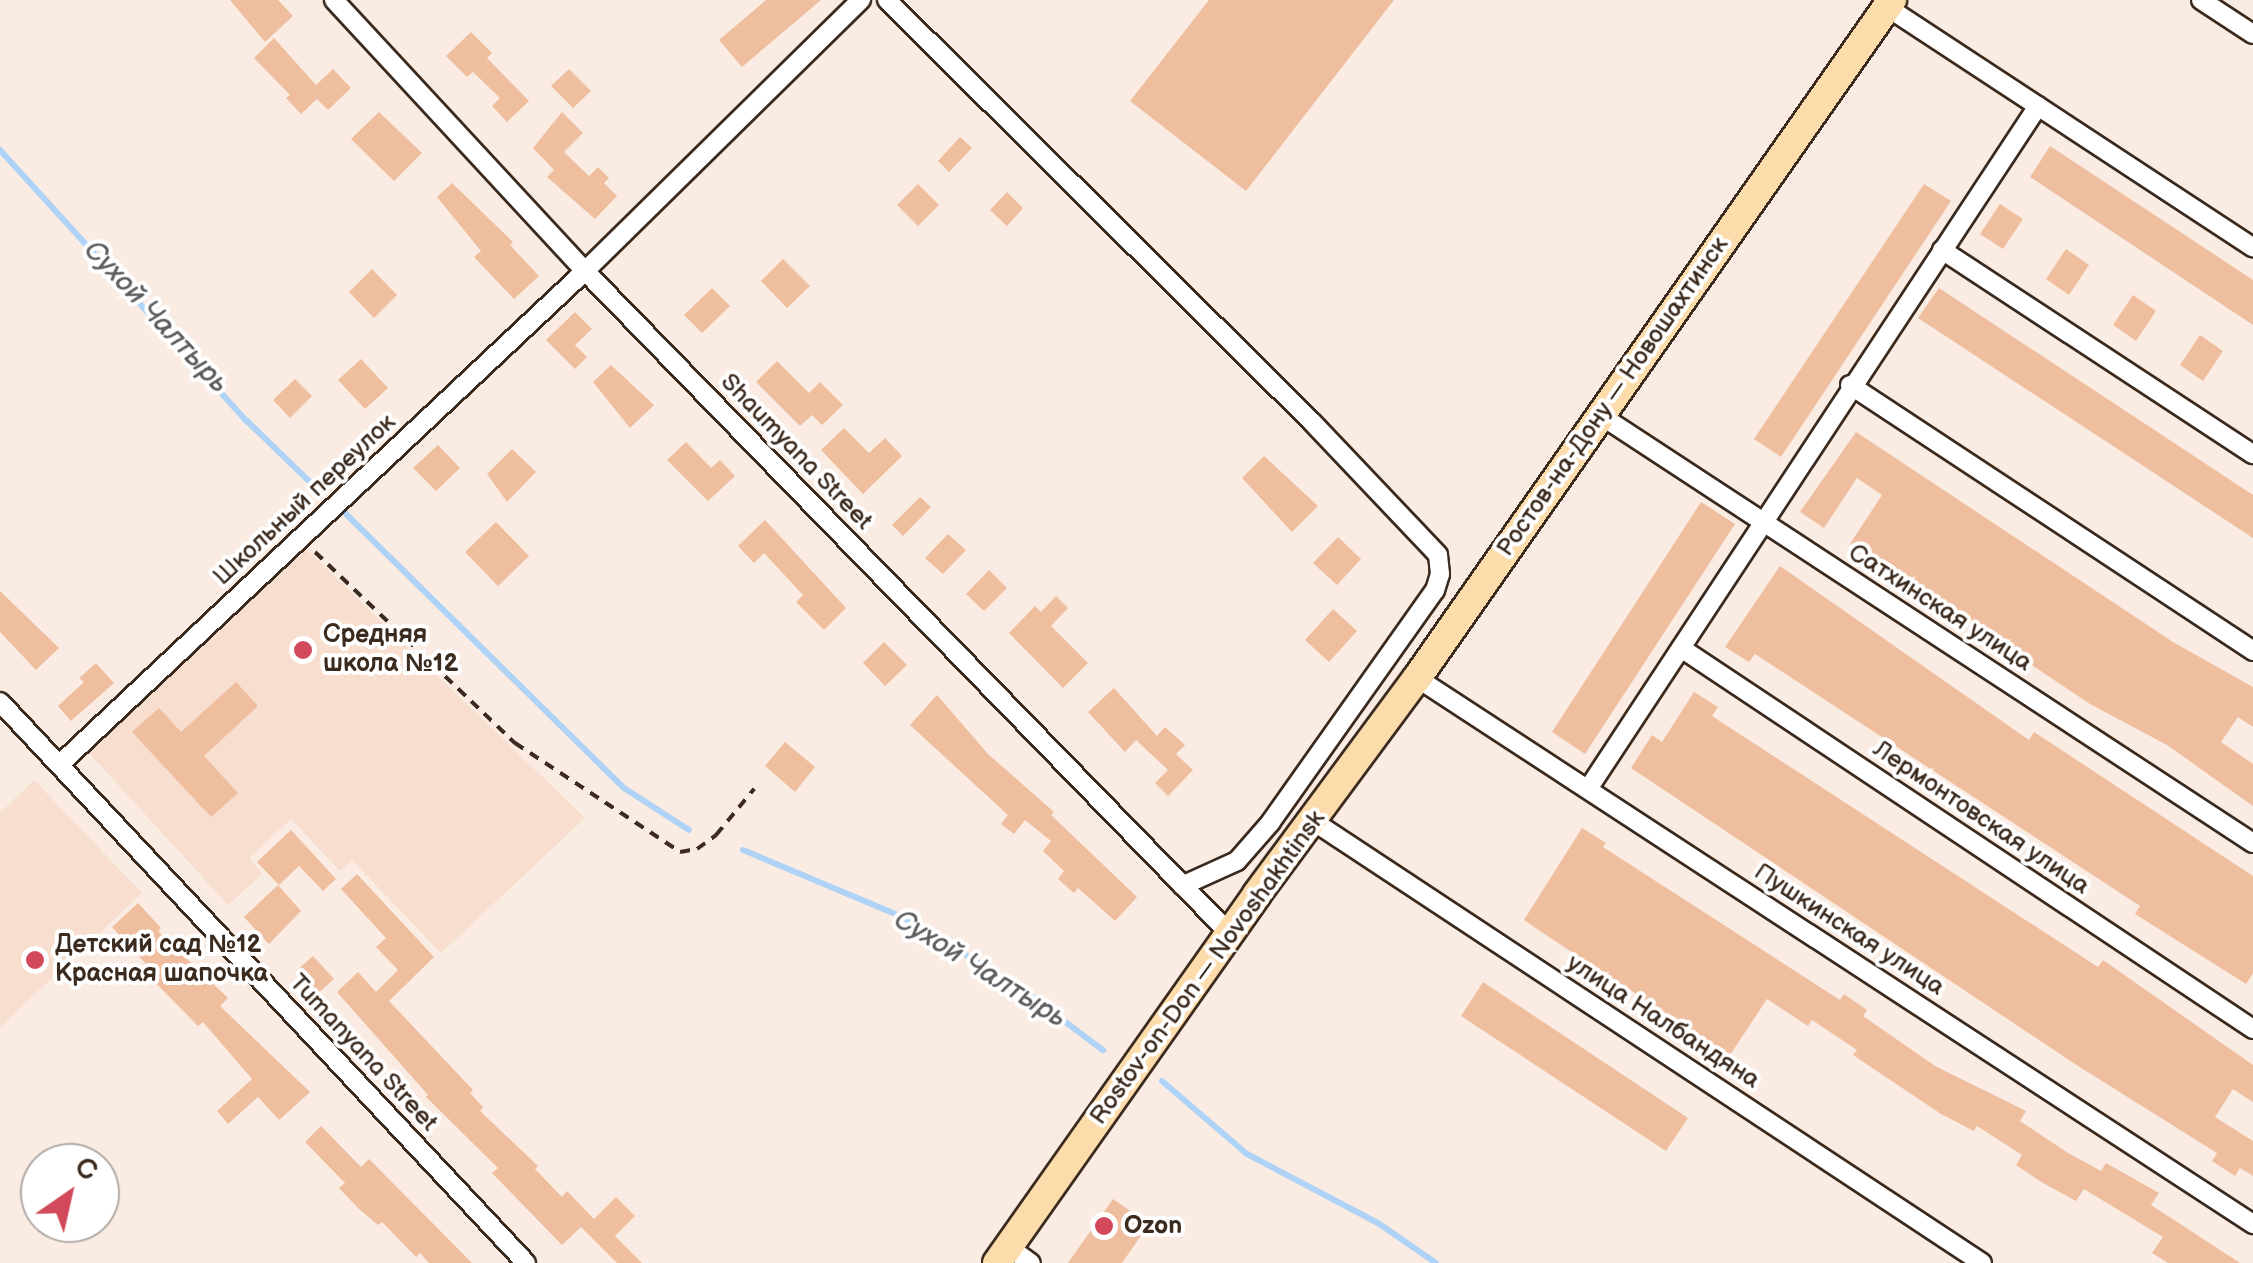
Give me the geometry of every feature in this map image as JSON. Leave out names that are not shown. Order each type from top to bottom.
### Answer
[{"type":"main road","name":"Ростов-на-Дону — Новошахтинск","points":[[1333,795],[1890,4]]},
{"type":"main road","name":"Rostov-on-Don — Novoshakhtinsk","points":[[1014,1260],[1333,795]]},
{"type":"main road","name":"Rostov-on-Don — Novoshakhtinsk","points":[[1014,1260],[1230,934],[1333,795]]},
{"type":"street","name":"Shaumyana Street","points":[[334,0],[586,271],[1230,934]]},
{"type":"street","name":"Школьный переулок","points":[[58,764],[586,271],[861,0]]},
{"type":"street","points":[[887,0],[1312,422],[1418,530],[1440,561],[1435,590],[1252,846],[1225,870],[1182,886]]},
{"type":"street","points":[[2202,0],[2253,34]]},
{"type":"street","points":[[1890,4],[2253,247]]},
{"type":"street","points":[[1588,789],[1850,385],[2038,106]]},
{"type":"street","points":[[1942,250],[2253,454]]},
{"type":"street","points":[[1850,385],[2253,652]]},
{"type":"street","name":"Сатхинская улица","points":[[1600,414],[2253,843]]},
{"type":"street","name":"Лермонтовская улица","points":[[1681,648],[2253,1029]]},
{"type":"street","name":"Пушкинская улица","points":[[1417,678],[2253,1224]]},
{"type":"street","name":"Tumanyana Street","points":[[0,702],[526,1263]]},
{"type":"street","name":"улица Налбандяна","points":[[1316,824],[1982,1263]]},
{"type":"path","points":[[301,538],[515,743],[680,852],[697,849],[716,834],[754,789]]},
{"type":"shaded area","name":"Средняя школа №12","points":[[304,547],[585,818],[441,953],[352,860],[340,871],[291,819],[249,858],[262,874],[228,905],[89,753]]},
{"type":"shaded area","name":"Детский сад №12 Красная шапочка","points":[[34,780],[142,893],[0,1027],[0,813]]},
{"type":"building","points":[[230,0],[278,0],[293,16],[265,42]]},
{"type":"building","points":[[766,0],[821,0],[742,67],[719,40]]},
{"type":"building","points":[[1209,0],[1394,0],[1246,191],[1130,101]]},
{"type":"building","points":[[471,32],[492,53],[487,58],[529,101],[507,122],[492,106],[500,98],[473,72],[467,77],[446,56]]},
{"type":"building","points":[[274,38],[316,85],[333,69],[351,88],[328,110],[317,99],[301,114],[286,98],[290,95],[254,58]]},
{"type":"building","points":[[569,69],[591,91],[573,108],[551,86]]},
{"type":"building","points":[[379,112],[422,153],[394,181],[351,139]]},
{"type":"building","points":[[562,112],[583,133],[564,152],[589,176],[598,167],[609,178],[604,183],[617,196],[595,219],[547,177],[554,170],[533,148]]},
{"type":"building","points":[[960,137],[972,148],[949,172],[938,161]]},
{"type":"building","points":[[2050,146],[2253,280],[2253,325],[2030,177]]},
{"type":"building","points":[[452,183],[513,242],[510,245],[539,276],[514,299],[474,257],[481,251],[437,197]]},
{"type":"building","points":[[918,184],[939,205],[918,226],[897,205]]},
{"type":"building","points":[[1924,184],[1951,201],[1781,457],[1754,439]]},
{"type":"building","points":[[1007,192],[1023,208],[1007,226],[990,210]]},
{"type":"building","points":[[2000,204],[2023,219],[2003,249],[1980,234]]},
{"type":"building","points":[[2066,249],[2089,265],[2069,295],[2046,279]]},
{"type":"building","points":[[783,259],[810,286],[787,308],[761,281]]},
{"type":"building","points":[[372,269],[397,295],[374,318],[349,292]]},
{"type":"building","points":[[712,288],[730,306],[702,333],[684,315]]},
{"type":"building","points":[[1939,288],[2253,495],[2253,538],[1918,318]]},
{"type":"building","points":[[2133,295],[2156,311],[2136,341],[2113,325]]},
{"type":"building","points":[[575,312],[592,329],[575,345],[587,357],[575,369],[546,340]]},
{"type":"building","points":[[2200,335],[2223,351],[2203,381],[2180,365]]},
{"type":"building","points":[[361,359],[388,388],[365,409],[338,380]]},
{"type":"building","points":[[777,361],[809,393],[820,382],[843,405],[822,425],[812,415],[800,426],[756,382]]},
{"type":"building","points":[[611,365],[654,405],[630,428],[593,382]]},
{"type":"building","points":[[295,379],[312,396],[290,418],[273,400]]},
{"type":"building","points":[[844,428],[869,453],[885,438],[902,456],[863,494],[821,450]]},
{"type":"building","points":[[1856,432],[2173,642],[2253,687],[2253,727],[2238,717],[2221,742],[2253,764],[2253,806],[2167,745],[2090,704],[1850,544],[1882,495],[1857,478],[1824,528],[1800,512]]},
{"type":"building","points":[[686,442],[711,468],[720,460],[735,476],[708,501],[667,460]]},
{"type":"building","points":[[438,445],[460,468],[436,491],[413,468]]},
{"type":"building","points":[[512,449],[536,472],[507,502],[487,474]]},
{"type":"building","points":[[1264,456],[1318,506],[1292,532],[1242,478]]},
{"type":"building","points":[[920,497],[931,507],[903,536],[892,525]]},
{"type":"building","points":[[1701,502],[1735,524],[1585,754],[1552,732]]},
{"type":"building","points":[[765,520],[846,608],[824,630],[796,602],[803,595],[764,553],[754,563],[738,546]]},
{"type":"building","points":[[496,522],[529,556],[498,586],[465,552]]},
{"type":"building","points":[[948,534],[966,550],[943,574],[925,558]]},
{"type":"building","points":[[1338,537],[1361,559],[1337,585],[1313,563]]},
{"type":"building","points":[[1780,566],[2029,740],[2034,732],[2253,876],[2253,973],[2246,984],[2135,914],[2140,906],[1755,654],[1749,662],[1725,647]]},
{"type":"building","points":[[989,570],[1007,588],[984,611],[966,594]]},
{"type":"building","points":[[0,591],[59,648],[36,670],[0,632]]},
{"type":"building","points":[[1056,596],[1068,608],[1051,626],[1088,663],[1063,688],[1009,633],[1035,606],[1041,612]]},
{"type":"building","points":[[1333,609],[1357,631],[1329,662],[1305,640]]},
{"type":"building","points":[[884,642],[907,665],[885,686],[863,663]]},
{"type":"building","points":[[96,663],[114,683],[71,721],[58,706],[84,682],[79,678]]},
{"type":"building","points":[[236,682],[258,706],[204,756],[238,793],[211,817],[132,732],[159,708],[181,732]]},
{"type":"building","points":[[1114,688],[1157,736],[1165,727],[1185,745],[1176,754],[1193,770],[1168,796],[1155,783],[1168,770],[1136,740],[1125,752],[1088,712]]},
{"type":"building","points":[[1694,692],[1718,707],[1712,716],[2098,967],[2103,960],[2253,1065],[2253,1102],[2233,1089],[2215,1117],[2253,1141],[2253,1176],[2240,1168],[2235,1176],[2212,1161],[2217,1153],[2078,1066],[1631,768],[1652,735],[1662,742]]},
{"type":"building","points":[[937,695],[988,754],[1054,812],[1051,815],[1137,897],[1115,921],[1078,888],[1074,893],[1058,879],[1064,871],[1043,851],[1051,841],[1025,820],[1014,834],[1001,824],[1008,815],[910,725]]},
{"type":"building","points":[[785,742],[815,767],[795,792],[765,766]]},
{"type":"building","points":[[1582,828],[1606,843],[1603,847],[1840,1000],[1844,994],[1867,1010],[1863,1016],[1935,1066],[2026,1111],[2020,1121],[2068,1153],[2101,1171],[2106,1163],[2159,1193],[2151,1205],[2240,1263],[2168,1263],[2152,1253],[2163,1237],[2084,1189],[2076,1201],[2043,1183],[2016,1165],[2022,1155],[1977,1126],[1974,1131],[1941,1114],[1853,1055],[1857,1050],[1812,1020],[1808,1026],[1767,999],[1730,1055],[1552,939],[1524,920]]},
{"type":"building","points":[[291,830],[336,879],[323,891],[299,866],[279,885],[257,862]]},
{"type":"building","points":[[357,874],[434,957],[389,1001],[473,1090],[470,1093],[483,1107],[480,1111],[538,1166],[535,1169],[562,1197],[567,1191],[594,1219],[616,1197],[635,1216],[615,1236],[642,1263],[617,1263],[581,1227],[562,1245],[492,1173],[498,1168],[426,1097],[337,992],[358,972],[376,992],[398,970],[376,947],[386,938],[341,889]]},
{"type":"building","points":[[278,885],[301,911],[269,944],[244,917]]},
{"type":"building","points":[[138,903],[161,928],[158,931],[228,998],[220,1006],[310,1092],[279,1120],[258,1097],[228,1124],[217,1111],[252,1079],[203,1022],[198,1026],[140,967],[145,963],[112,927]]},
{"type":"building","points":[[313,956],[334,979],[317,994],[296,971]]},
{"type":"building","points":[[1483,982],[1688,1118],[1666,1151],[1461,1016]]},
{"type":"building","points":[[321,1126],[361,1167],[369,1159],[472,1263],[429,1263],[420,1253],[416,1257],[382,1222],[378,1225],[358,1208],[339,1188],[345,1183],[305,1142]]},
{"type":"building","points":[[1113,1199],[1149,1224],[1122,1263],[1068,1263]]},
{"type":"waterway","name":"Сухой Чалтырь","points":[[0,150],[247,421],[312,484]]},
{"type":"waterway","name":"Сухой Чалтырь","points":[[345,513],[624,788],[689,830]]},
{"type":"waterway","name":"Сухой Чалтырь","points":[[743,850],[902,917],[1016,985],[1103,1050]]},
{"type":"waterway","name":"Сухой Чалтырь","points":[[1162,1081],[1247,1154],[1378,1223],[1436,1263]]},
{"type":"place","name":"Средняя школа №12","points":[[303,650]]},
{"type":"place","name":"Детский сад №12 Красная шапочка","points":[[35,960]]},
{"type":"place","name":"Ozon","points":[[1104,1226]]}]
